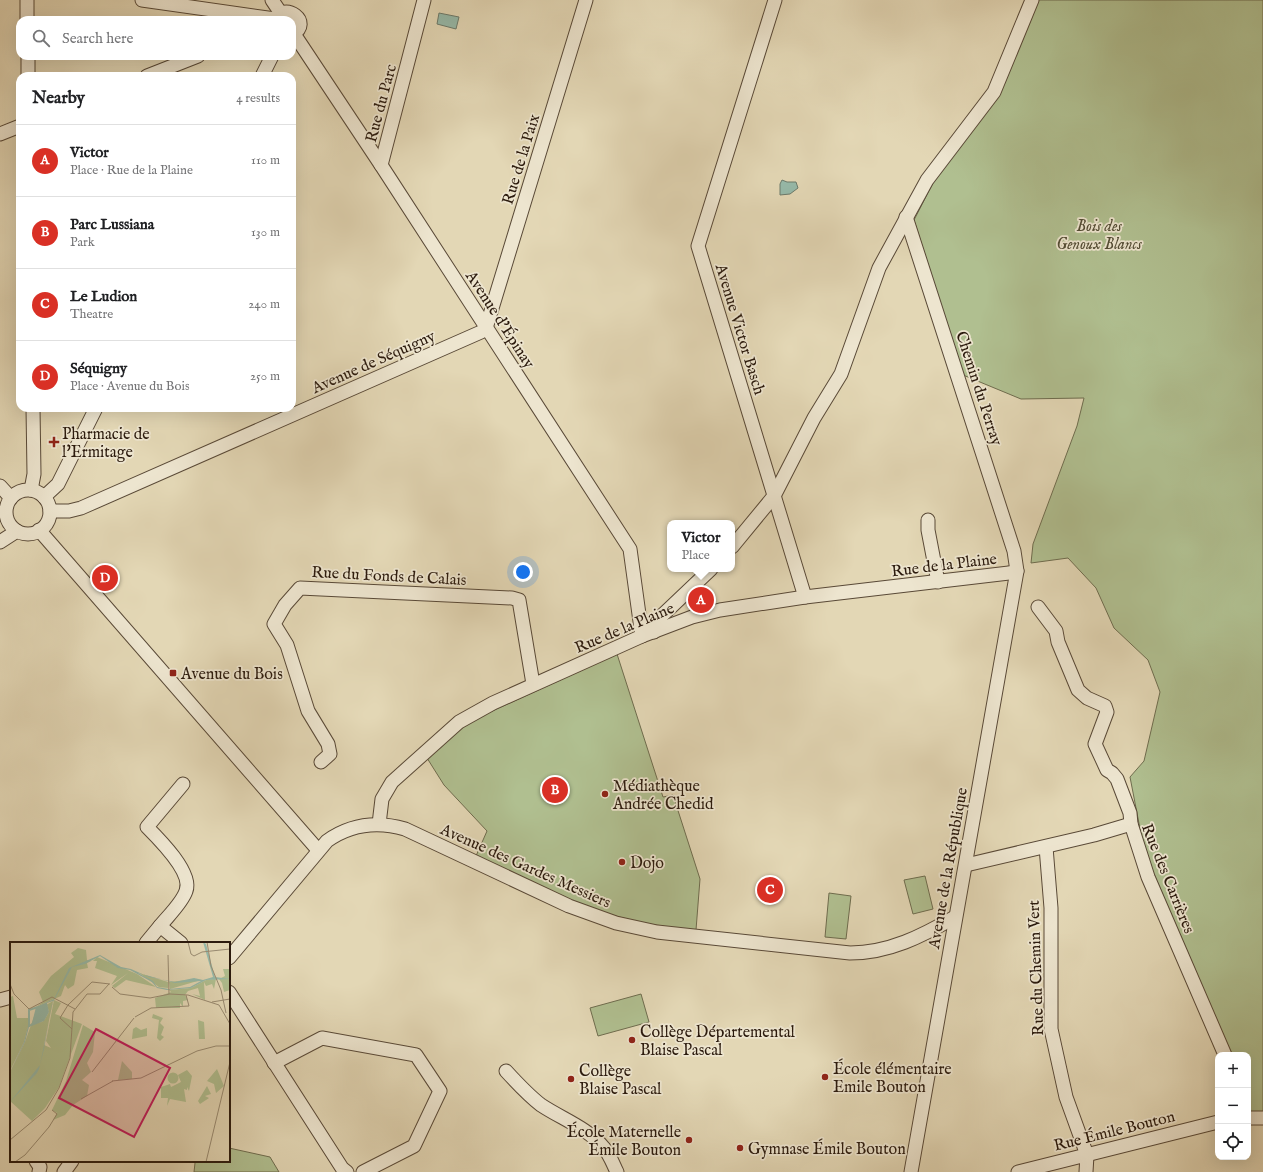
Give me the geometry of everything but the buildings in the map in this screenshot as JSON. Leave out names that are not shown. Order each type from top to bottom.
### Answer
[{"type":"street","points":[[27,0],[28,16]]},
{"type":"street","points":[[142,0],[269,16]]},
{"type":"street","points":[[272,0],[277,16]]},
{"type":"street","name":"Rue du Parc","points":[[381,165],[424,0]]},
{"type":"street","name":"Rue de la Paix","points":[[486,328],[586,0]]},
{"type":"street","name":"Avenue Victor Basch","points":[[775,0],[698,246],[805,597]]},
{"type":"street","points":[[735,543],[774,496],[814,418],[841,374],[879,268],[927,180],[994,92],[1032,0]]},
{"type":"street","points":[[278,16],[285,10],[295,6],[300,20],[300,26],[296,31]]},
{"type":"street","name":"Avenue d'Épinay","points":[[296,38],[381,165],[630,549],[648,634]]},
{"type":"street","points":[[28,60],[28,72]]},
{"type":"street","points":[[157,72],[188,60]]},
{"type":"street","points":[[264,72],[270,60]]},
{"type":"street","points":[[0,134],[16,128]]},
{"type":"street","name":"Chemin du Perray","points":[[906,217],[1012,544],[1018,571]]},
{"type":"street","name":"Avenue de Séquigny","points":[[50,511],[69,511],[81,508],[481,332],[486,328]]},
{"type":"street","points":[[31,490],[34,474],[33,412]]},
{"type":"street","points":[[44,497],[58,484],[94,412]]},
{"type":"street","points":[[0,486],[11,498]]},
{"type":"street","points":[[24,490],[31,490],[44,497],[50,511],[45,525],[39,530],[24,533],[17,531],[11,526],[3,513],[11,498],[24,490]]},
{"type":"street","points":[[928,520],[928,530],[938,582]]},
{"type":"street","points":[[39,530],[318,850]]},
{"type":"street","points":[[0,542],[17,531]]},
{"type":"street","name":"Rue de la Plaine","points":[[379,824],[381,805],[386,790],[392,782],[459,722],[493,703],[533,684],[648,634],[692,617],[720,610],[805,597],[938,582],[1018,571]]},
{"type":"street","name":"Avenue de la République","points":[[911,1172],[955,916],[966,865],[1018,571]]},
{"type":"street","points":[[648,634],[652,626],[708,572]]},
{"type":"street","name":"Rue du Fonds de Calais","points":[[321,762],[330,754],[328,744],[308,711],[288,645],[274,624],[285,604],[300,588],[512,598],[519,600],[533,684]]},
{"type":"street","points":[[685,594],[686,606],[692,617]]},
{"type":"street","points":[[1038,607],[1056,631],[1058,642],[1078,690],[1087,698],[1105,706],[1107,712],[1095,744],[1107,770],[1117,779],[1130,813],[1131,824]]},
{"type":"street","points":[[147,942],[184,895],[187,886],[185,876],[169,851],[147,827],[183,784]]},
{"type":"street","name":"Avenue des Gardes Messiers","points":[[230,957],[327,841],[341,832],[358,826],[379,824],[405,829],[568,906],[596,917],[657,932],[850,953],[868,953],[886,950],[905,942],[955,916]]},
{"type":"street","name":"Rue des Carrières","points":[[966,865],[1046,847],[1131,824],[1148,877],[1224,1052]]},
{"type":"street","name":"Rue du Chemin Vert","points":[[1046,847],[1051,908],[1051,1029],[1066,1097],[1086,1155],[1086,1172]]},
{"type":"street","points":[[160,926],[180,942]]},
{"type":"street","points":[[230,994],[346,1172]]},
{"type":"street","points":[[0,1000],[10,997]]},
{"type":"street","points":[[274,1063],[322,1038],[416,1055],[440,1091],[414,1146],[364,1172]]},
{"type":"street","points":[[506,1071],[517,1084],[541,1104],[599,1142],[609,1155],[618,1172]]},
{"type":"street","name":"Rue Émile Bouton","points":[[1018,1172],[1215,1123]]},
{"type":"street","points":[[37,1162],[40,1167],[39,1172]]},
{"type":"street","points":[[64,1172],[71,1162]]},
{"type":"green space","name":"Bois des Genoux Blancs","points":[[1032,0],[1263,0],[1263,1118],[1251,1117],[1251,1052],[1224,1052],[1153,877],[1142,839],[1130,777],[1144,761],[1160,692],[1148,660],[1114,628],[1096,588],[1068,558],[1031,563],[1033,544],[1077,426],[1084,398],[1021,399],[963,375],[914,220],[934,181],[966,137]]},
{"type":"green space","points":[[617,654],[663,797],[673,795],[700,879],[696,930],[652,925],[607,914],[550,891],[476,856],[487,831],[444,785],[427,758],[462,728],[477,718]]},
{"type":"green space","points":[[925,876],[933,909],[913,914],[904,880]]},
{"type":"green space","points":[[829,893],[851,896],[846,939],[825,937]]},
{"type":"green space","points":[[641,994],[649,1022],[598,1036],[590,1008]]},
{"type":"green space","points":[[230,1148],[270,1157],[279,1172],[194,1172],[195,1163],[230,1162]]},
{"type":"shaded area","points":[[439,13],[459,17],[456,29],[437,24]]},
{"type":"shaded area","points":[[782,180],[787,182],[796,182],[798,188],[790,194],[780,195],[780,184]]},
{"type":"place","name":"Pharmacie de l'Ermitage","points":[[54,442]]},
{"type":"place","name":"Séquigny","points":[[105,578]]},
{"type":"place","name":"Victor","points":[[701,600]]},
{"type":"place","name":"Avenue du Bois","points":[[173,673]]},
{"type":"place","name":"Parc Lussiana","points":[[555,790]]},
{"type":"place","name":"Médiathèque Andrée Chedid","points":[[605,794]]},
{"type":"place","name":"Dojo","points":[[622,862]]},
{"type":"place","name":"Le Ludion","points":[[770,890]]},
{"type":"place","name":"Collège Départemental Blaise Pascal","points":[[632,1040]]},
{"type":"place","name":"École élémentaire Emile Bouton","points":[[825,1077]]},
{"type":"place","name":"Collège Blaise Pascal","points":[[571,1079]]},
{"type":"place","name":"École Maternelle Émile Bouton","points":[[689,1140]]},
{"type":"place","name":"Gymnase Émile Bouton","points":[[740,1148]]}]
